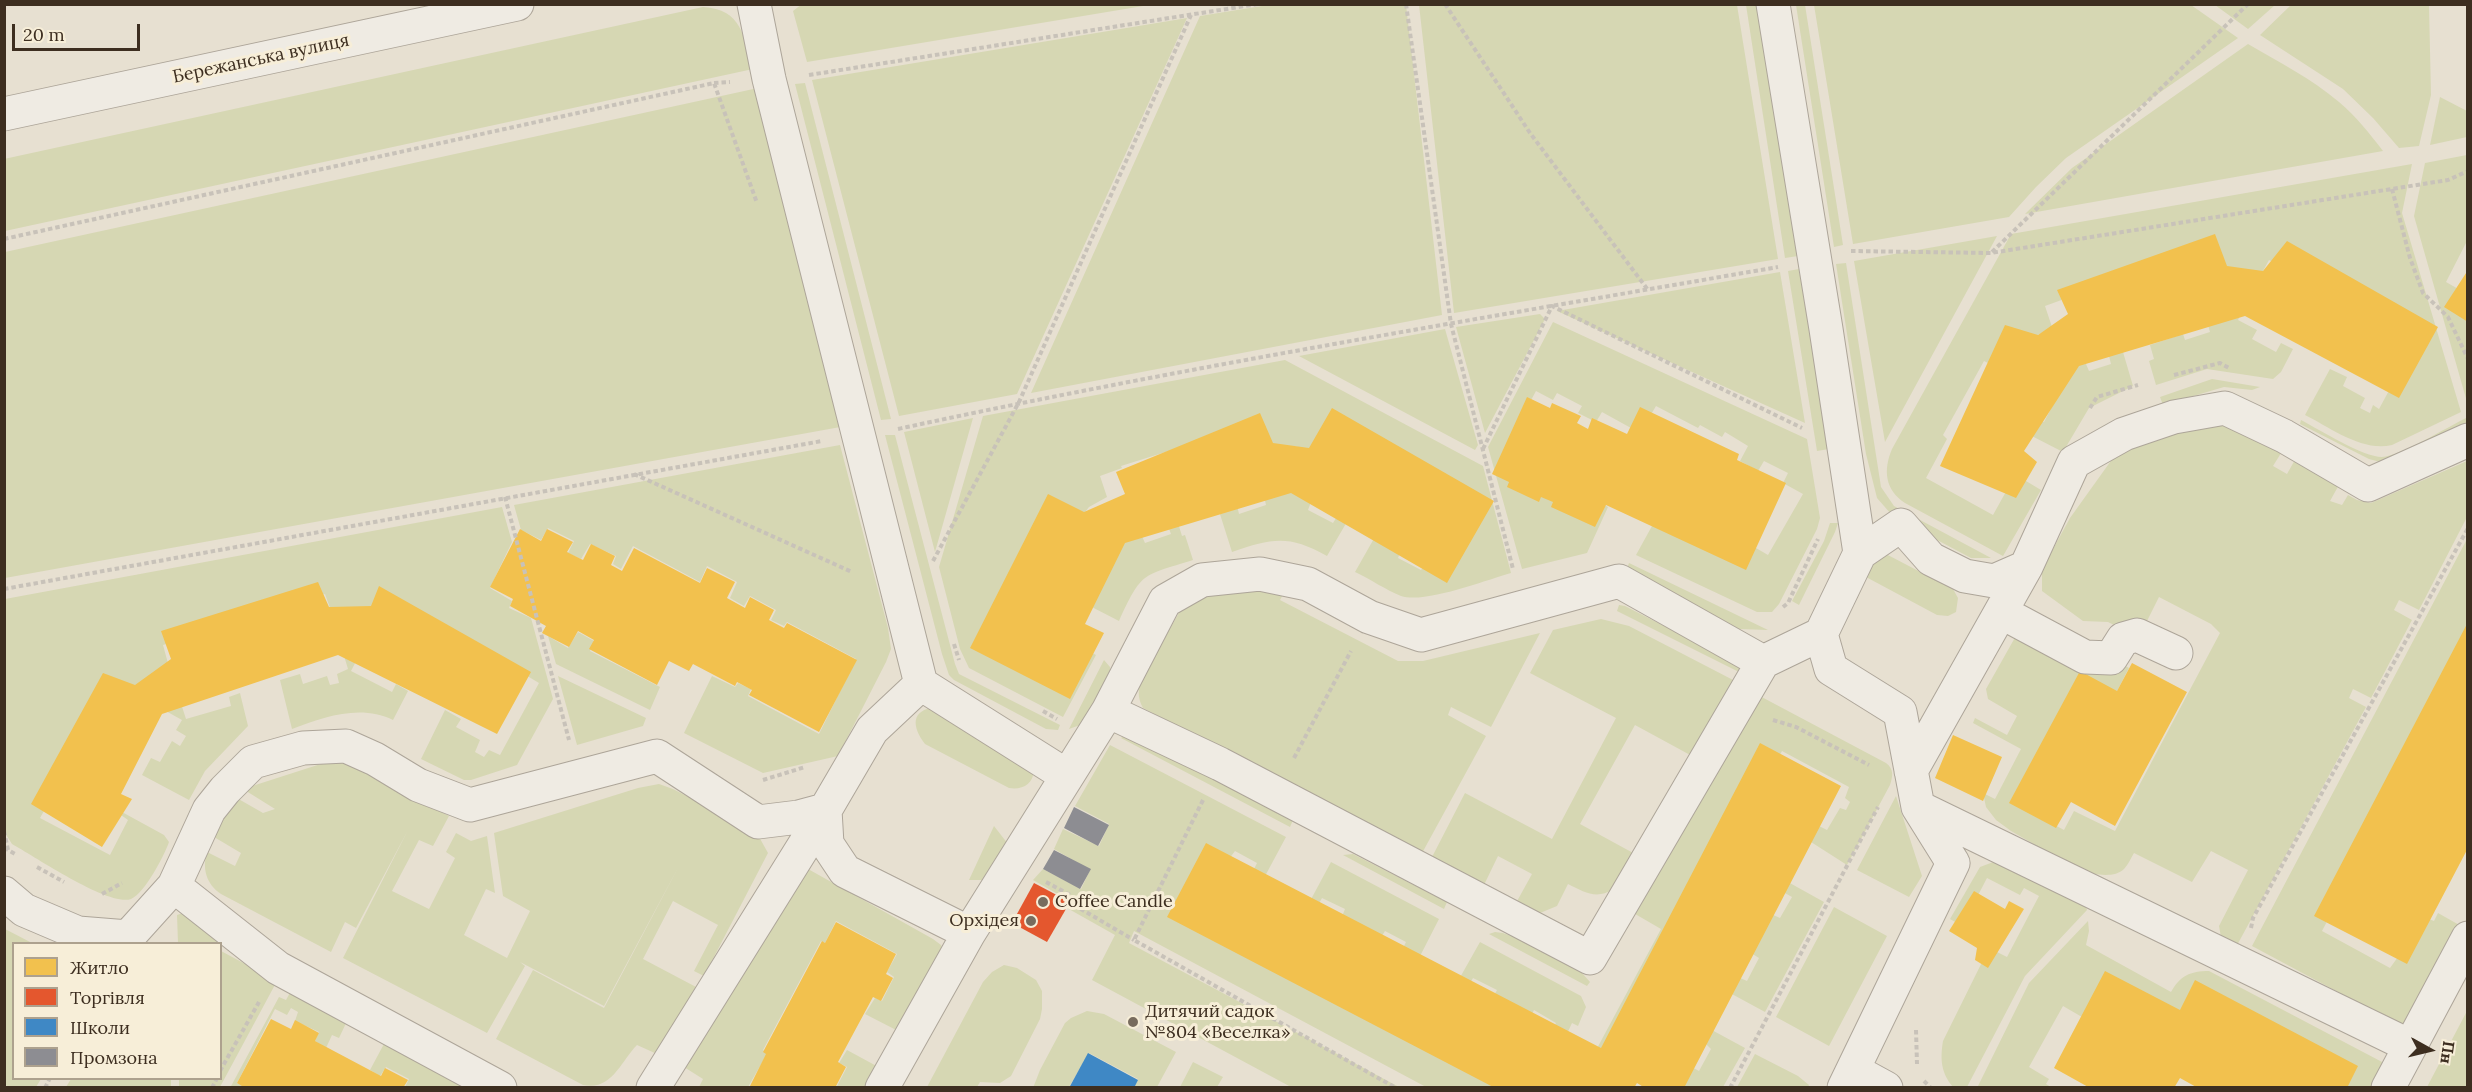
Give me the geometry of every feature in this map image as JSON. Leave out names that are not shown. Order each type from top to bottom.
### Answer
[{"type":"street","name":"Бережанська вулиця","points":[[4,114],[517,4]]},
{"type":"street","points":[[754,4],[769,79],[921,684],[1067,776]]},
{"type":"street","points":[[1773,4],[1860,552]]},
{"type":"street","points":[[1911,771],[2026,567],[2074,462],[2124,434],[2174,417],[2225,408],[2284,436],[2368,485],[2468,440]]},
{"type":"street","points":[[1108,711],[1220,764],[1590,958],[1763,662],[1821,634],[1860,552],[1901,525],[1931,559],[1965,576],[1994,580],[2026,567]]},
{"type":"street","points":[[882,1088],[969,933],[1108,711],[1166,601],[1202,580],[1260,574],[1308,584],[1369,617],[1421,635],[1619,580],[1763,662]]},
{"type":"street","points":[[2001,612],[2085,657],[2111,658],[2123,639],[2138,635],[2176,653]]},
{"type":"street","points":[[1821,634],[1831,669],[1900,712],[1918,807],[1953,863],[1848,1079],[1886,1088]]},
{"type":"street","points":[[653,1088],[872,730],[921,684]]},
{"type":"street","points":[[4,893],[24,910],[78,933],[128,937],[174,885],[209,810],[225,790],[253,762],[303,748],[346,746],[375,759],[418,785],[470,805],[657,756],[758,822],[799,817],[825,810]]},
{"type":"street","points":[[1918,807],[2410,1046]]},
{"type":"street","points":[[825,810],[827,844],[845,871],[969,933]]},
{"type":"street","points":[[174,885],[278,968],[500,1088]]},
{"type":"street","points":[[2388,1088],[2468,938]]},
{"type":"path","points":[[803,76],[1258,4]]},
{"type":"path","points":[[1406,4],[1451,324],[1515,575]]},
{"type":"path","points":[[1445,4],[1530,133],[1648,290]]},
{"type":"path","points":[[1990,253],[2248,4]]},
{"type":"path","points":[[933,561],[1019,402],[1191,15]]},
{"type":"path","points":[[4,239],[714,83],[758,205]]},
{"type":"path","points":[[1852,262],[1850,251],[1990,253],[2448,180],[2468,171]]},
{"type":"path","points":[[2392,189],[2410,258],[2423,293],[2448,317],[2468,359]]},
{"type":"path","points":[[4,589],[633,473],[896,429],[1019,402],[1780,267],[1778,256]]},
{"type":"path","points":[[1552,306],[1808,431]]},
{"type":"path","points":[[1483,449],[1552,306]]},
{"type":"path","points":[[633,473],[858,575]]},
{"type":"path","points":[[505,497],[572,751]]},
{"type":"path","points":[[2250,935],[2253,918],[2468,528]]},
{"type":"path","points":[[1782,609],[1788,603],[1819,537]]},
{"type":"path","points":[[1275,793],[1369,617]]},
{"type":"path","points":[[1134,940],[1220,764]]},
{"type":"path","points":[[753,775],[773,785]]},
{"type":"path","points":[[4,831],[8,850],[26,860]]},
{"type":"path","points":[[1012,864],[1072,896],[1080,908],[1134,940],[1396,1088]]},
{"type":"path","points":[[34,865],[74,887]]},
{"type":"path","points":[[95,898],[124,882]]},
{"type":"path","points":[[222,1067],[278,968]]},
{"type":"path","points":[[1916,1024],[1917,1073],[1931,1088]]},
{"type":"green space","points":[[802,4],[1149,5],[807,62],[793,11]]},
{"type":"green space","points":[[1268,5],[1406,5],[1442,315],[1031,393],[1200,16]]},
{"type":"green space","points":[[1419,5],[1737,5],[1778,259],[1454,313]]},
{"type":"green space","points":[[1746,5],[1759,5],[1798,256],[1785,258]]},
{"type":"green space","points":[[1796,5],[1805,5],[1843,245],[1834,247]]},
{"type":"green space","points":[[1814,5],[2191,5],[2238,38],[2066,158],[2009,217],[1853,244]]},
{"type":"green space","points":[[2215,5],[2275,5],[2248,29]]},
{"type":"green space","points":[[2291,5],[2429,5],[2431,95],[2419,146],[2399,148],[2343,89],[2260,35]]},
{"type":"green space","points":[[703,7],[716,9],[734,19],[744,36],[753,69],[5,231],[4,159]]},
{"type":"green space","points":[[1187,18],[1017,394],[899,416],[812,80]]},
{"type":"green space","points":[[2248,44],[2329,94],[2357,119],[2383,151],[2025,214],[2072,168]]},
{"type":"green space","points":[[805,83],[891,419],[881,420],[795,84]]},
{"type":"green space","points":[[758,88],[846,426],[5,578],[5,252]]},
{"type":"green space","points":[[2440,97],[2467,111],[2467,137],[2430,145]]},
{"type":"green space","points":[[2467,155],[2467,241],[2446,282],[2467,294],[2467,402],[2414,216],[2425,163]]},
{"type":"green space","points":[[2412,164],[2402,213],[2461,412],[2392,445],[2381,446],[2347,438],[2305,415],[2330,369],[2347,377],[2343,386],[2365,398],[2360,408],[2370,413],[2373,405],[2379,409],[2417,339],[2269,260],[2258,280],[2067,298],[2045,306],[2052,327],[1988,363],[1984,361],[1943,435],[1947,439],[1926,478],[1993,515],[2013,479],[2006,469],[2041,490],[2003,556],[1905,503],[1893,492],[1887,472],[1892,449],[2011,234]]},
{"type":"green space","points":[[1997,236],[1885,442],[1854,261]]},
{"type":"green space","points":[[1846,263],[1881,487],[1894,506],[1991,558],[1971,558],[1891,514],[1877,498],[1866,454],[1836,264]]},
{"type":"green space","points":[[1799,269],[1829,449],[1817,451],[1788,271]]},
{"type":"green space","points":[[1780,272],[1805,423],[1557,311]]},
{"type":"green space","points":[[2248,299],[2238,320],[2257,330],[2252,339],[2276,352],[2281,343],[2293,349],[2281,372],[2273,379],[2207,369],[2156,385],[2149,361],[2154,359],[2150,345],[2183,334],[2185,340],[2210,332],[2208,325]]},
{"type":"green space","points":[[1540,314],[1545,319],[1485,433],[1456,327]]},
{"type":"green space","points":[[1553,322],[1807,439],[1820,518],[1817,529],[1779,604],[1772,612],[1757,612],[1636,555],[1668,497],[1768,555],[1803,494],[1783,483],[1788,473],[1764,461],[1758,471],[1740,461],[1748,446],[1725,432],[1722,437],[1700,425],[1698,428],[1656,406],[1640,433],[1602,412],[1596,422],[1578,413],[1582,406],[1557,393],[1553,400],[1536,391],[1503,452],[1608,507],[1587,553],[1522,569],[1488,447]]},
{"type":"green space","points":[[1445,329],[1478,445],[1475,450],[1299,356]]},
{"type":"green space","points":[[2123,352],[2133,386],[2089,408],[2063,452],[2026,433],[2034,418],[2044,422],[2056,399],[2037,365],[2086,364],[2089,371],[2111,364],[2109,356]]},
{"type":"green space","points":[[1285,360],[1483,466],[1511,573],[1425,597],[1401,596],[1384,588],[1355,572],[1376,535],[1402,548],[1398,558],[1421,570],[1427,562],[1317,452],[1294,446],[1271,448],[1242,428],[1121,466],[1122,468],[1100,476],[1107,497],[1089,507],[1074,526],[1065,639],[1096,655],[1063,717],[969,668],[960,649],[939,567],[983,416]]},
{"type":"green space","points":[[2212,379],[2260,387],[2252,390],[2224,387],[2163,405],[2160,397]]},
{"type":"green space","points":[[2468,417],[2467,427],[2384,463],[2369,459],[2300,424],[2301,420],[2353,448],[2382,457],[2401,452]]},
{"type":"green space","points":[[973,418],[935,552],[904,432]]},
{"type":"green space","points":[[2219,418],[2283,450],[2273,466],[2287,474],[2296,458],[2340,483],[2330,501],[2342,505],[2348,495],[2371,503],[2467,461],[2467,517],[2419,610],[2399,600],[2394,610],[2412,620],[2371,698],[2353,689],[2349,698],[2366,707],[2235,949],[2221,937],[2219,926],[2248,870],[2211,851],[2192,882],[2134,853],[2124,869],[2115,874],[2103,875],[2081,871],[2011,831],[1996,820],[1986,807],[1983,793],[1995,799],[2021,749],[1973,723],[1975,718],[2007,735],[2017,716],[1988,699],[1986,689],[2017,634],[2065,630],[2129,668],[2117,691],[2014,803],[2064,830],[2074,811],[2115,831],[2220,633],[2211,624],[2159,597],[2145,625],[2120,628],[2108,622],[2083,621],[2042,591],[2042,569],[2070,518],[2118,451]]},
{"type":"green space","points":[[885,435],[895,435],[959,674],[1060,725],[1058,730],[1046,729],[954,680],[949,675]]},
{"type":"green space","points":[[840,445],[888,628],[891,649],[838,756],[763,773],[684,733],[712,676],[735,687],[738,683],[751,689],[748,696],[819,734],[856,659],[787,622],[784,626],[771,620],[776,610],[750,596],[744,606],[730,598],[737,582],[707,566],[700,582],[633,546],[621,569],[613,564],[616,556],[590,544],[581,559],[568,553],[574,541],[548,528],[541,540],[521,530],[514,505]]},
{"type":"green space","points":[[1276,468],[1311,502],[1308,510],[1333,523],[1338,515],[1348,520],[1327,556],[1302,545],[1281,541],[1259,544],[1232,552],[1219,511],[1237,505],[1239,514],[1266,505],[1264,496]]},
{"type":"green space","points":[[502,507],[512,542],[490,588],[512,601],[509,608],[531,618],[553,699],[517,765],[471,780],[464,780],[421,759],[445,710],[461,719],[456,727],[480,740],[475,752],[484,757],[489,750],[500,755],[539,683],[519,671],[334,619],[325,594],[163,645],[169,667],[62,779],[40,818],[110,855],[128,820],[121,815],[122,812],[164,835],[169,842],[153,874],[142,890],[131,899],[120,899],[89,888],[12,844],[5,833],[5,599]]},
{"type":"green space","points":[[1178,523],[1182,536],[1185,535],[1193,560],[1163,569],[1146,578],[1133,593],[1119,621],[1084,603],[1114,547],[1141,534],[1145,543],[1171,534],[1168,526]]},
{"type":"green space","points":[[1830,523],[1838,523],[1799,605],[1792,601],[1824,541]]},
{"type":"green space","points":[[2467,539],[2467,655],[2322,931],[2390,968],[2426,918],[2434,921],[2438,913],[2461,926],[2405,1023],[2396,1023],[2252,946]]},
{"type":"green space","points":[[1884,553],[1953,589],[1958,598],[1956,612],[1948,616],[1937,615],[1866,577],[1865,562]]},
{"type":"green space","points":[[1629,563],[1768,630],[1739,629],[1625,574]]},
{"type":"green space","points":[[1226,590],[1285,591],[1280,600],[1398,661],[1423,661],[1540,633],[1491,727],[1451,707],[1448,715],[1486,736],[1421,855],[1143,708],[1139,693],[1142,678],[1180,611],[1194,602]]},
{"type":"green space","points":[[1619,605],[1742,666],[1739,672],[1617,611]]},
{"type":"green space","points":[[1601,619],[1629,626],[1735,681],[1692,756],[1635,725],[1580,824],[1635,854],[1613,889],[1596,894],[1585,892],[1568,884],[1557,906],[1540,913],[1516,903],[1532,874],[1498,856],[1483,887],[1431,859],[1465,793],[1552,839],[1616,718],[1530,673],[1553,630]]},
{"type":"green space","points":[[578,632],[594,641],[590,651],[660,687],[650,710],[556,664],[548,636],[568,648]]},
{"type":"green space","points":[[339,639],[366,642],[351,671],[392,692],[396,684],[408,691],[393,720],[368,713],[342,714],[292,729],[280,680],[300,674],[303,684],[327,676],[330,685],[339,683],[337,674],[348,669]]},
{"type":"green space","points":[[1104,660],[1110,667],[1110,680],[1080,725],[1069,729]]},
{"type":"green space","points":[[558,676],[646,718],[643,726],[577,745]]},
{"type":"green space","points":[[176,688],[186,719],[231,706],[229,697],[240,693],[248,726],[205,771],[189,800],[142,775],[151,758],[160,762],[172,741],[180,746],[186,736],[176,730],[182,720],[155,705]]},
{"type":"green space","points":[[1756,694],[1886,763],[1892,773],[1890,785],[1847,865],[1811,842],[1819,826],[1827,830],[1840,808],[1846,810],[1850,802],[1845,798],[1849,787],[1782,751],[1627,1033],[1594,1054],[1661,929],[1630,911]]},
{"type":"green space","points":[[936,707],[1034,770],[1029,783],[1018,788],[1009,788],[925,744],[916,726],[916,720],[921,712]]},
{"type":"green space","points":[[1134,736],[1293,820],[1290,827],[1121,738]]},
{"type":"green space","points":[[1110,745],[1286,837],[1264,878],[1253,871],[1257,863],[1235,851],[1229,859],[1503,1087],[1426,1087],[1134,931],[1129,943],[1399,1087],[1291,1087],[1092,980],[1115,935],[1067,908],[1070,901],[1033,880],[1043,869],[1081,889],[1090,870],[1054,849],[1063,829],[1099,846],[1109,824],[1075,806]]},
{"type":"green space","points":[[330,761],[347,764],[449,816],[433,846],[419,840],[392,891],[429,909],[455,858],[446,852],[456,833],[471,841],[487,836],[495,893],[486,889],[464,935],[507,958],[530,911],[503,896],[494,833],[638,788],[659,784],[754,831],[768,853],[704,976],[694,971],[718,925],[673,901],[643,959],[698,988],[657,1054],[637,1045],[609,1079],[593,1086],[583,1085],[496,1039],[533,970],[604,1008],[680,864],[604,1006],[520,962],[525,966],[487,1033],[343,958],[408,830],[356,928],[345,922],[331,952],[221,894],[209,881],[205,870],[207,852],[235,866],[241,853],[214,837],[235,797],[263,813],[275,809],[243,789]]},
{"type":"green space","points":[[1896,796],[1922,876],[1909,897],[1857,870]]},
{"type":"green space","points":[[994,826],[1008,844],[985,880],[969,880]]},
{"type":"green space","points":[[1353,854],[1447,902],[1444,909],[1343,855]]},
{"type":"green space","points":[[792,860],[933,939],[941,945],[943,950],[902,1033],[865,1014],[875,998],[882,1001],[894,977],[887,972],[897,954],[836,921],[825,943],[821,941],[763,1050],[767,1054],[748,1087],[699,1087],[703,1079],[684,1067]]},
{"type":"green space","points":[[1996,861],[2086,907],[2087,910],[2025,976],[1967,1087],[1953,1087],[1942,1066],[1943,1041],[1989,948],[2007,957],[2039,896],[2024,888],[2020,895],[1987,878],[1962,926],[1950,919],[1980,867]]},
{"type":"green space","points":[[1331,862],[1439,919],[1418,960],[1401,952],[1406,942],[1385,931],[1380,939],[1341,919],[1345,909],[1322,898],[1317,907],[1309,903]]},
{"type":"green space","points":[[1788,882],[1824,902],[1765,1012],[1730,993],[1738,977],[1747,981],[1759,958],[1751,953],[1771,914],[1780,918],[1792,897],[1783,892]]},
{"type":"green space","points":[[1834,907],[1887,936],[1829,1046],[1776,1017]]},
{"type":"green space","points":[[183,913],[212,925],[217,942],[178,942],[177,915]]},
{"type":"green space","points":[[2088,921],[2089,931],[2086,945],[2171,992],[2186,976],[2209,971],[2384,1063],[2380,1087],[2300,1087],[2082,1017],[2063,1006],[2029,1067],[2049,1079],[2046,1084],[2051,1087],[1977,1088],[2029,983]]},
{"type":"green space","points":[[5,929],[30,942],[12,942],[12,1080],[40,1080],[36,1087],[5,1085]]},
{"type":"green space","points":[[1495,932],[1514,937],[1582,973],[1590,982],[1587,986],[1489,934]]},
{"type":"green space","points":[[1480,942],[1581,996],[1586,1007],[1578,1026],[1572,1023],[1565,1038],[1552,1031],[1556,1023],[1534,1010],[1529,1020],[1492,999],[1497,990],[1473,978],[1468,987],[1458,981]]},
{"type":"green space","points":[[222,952],[277,981],[220,1087],[179,1087],[179,1080],[222,1080]]},
{"type":"green space","points":[[1004,965],[1017,968],[1036,980],[1042,991],[1040,1019],[1011,1076],[1000,1083],[980,1082],[977,1087],[927,1087],[983,982],[992,972]]},
{"type":"green space","points":[[292,989],[348,1019],[339,1038],[332,1035],[326,1048],[315,1041],[319,1032],[295,1021],[298,1012],[291,1008],[287,1015],[275,1009],[237,1083],[244,1087],[230,1088],[279,997],[286,1000]]},
{"type":"green space","points":[[1087,1011],[1104,1014],[1176,1052],[1157,1087],[1134,1087],[1138,1079],[1089,1053],[1069,1087],[1033,1088],[1065,1023]]},
{"type":"green space","points":[[2467,1011],[2467,1087],[2427,1087]]},
{"type":"green space","points":[[1710,1029],[1745,1048],[1723,1087],[1641,1088],[1650,1069],[1690,1066],[1699,1071],[1711,1049],[1704,1042]]},
{"type":"green space","points":[[385,1042],[471,1087],[405,1087],[409,1079],[386,1067],[380,1076],[370,1070]]},
{"type":"green space","points":[[847,1050],[882,1069],[872,1087],[836,1088],[847,1067],[839,1063]]},
{"type":"green space","points":[[1755,1054],[1798,1076],[1809,1085],[1808,1087],[1737,1087]]},
{"type":"green space","points":[[1193,1062],[1223,1077],[1217,1087],[1180,1087]]},
{"type":"green space","points":[[70,1080],[171,1080],[171,1087],[66,1087]]},
{"type":"building: Житло","points":[[2215,234],[2227,266],[2263,271],[2287,241],[2438,327],[2399,398],[2245,316],[2079,366],[2024,451],[2037,462],[2016,498],[1940,466],[2005,325],[2038,335],[2068,314],[2057,290]]},
{"type":"building: Житло","points":[[2468,270],[2468,322],[2444,307]]},
{"type":"building: Житло","points":[[1527,397],[1550,408],[1552,403],[1581,416],[1577,423],[1588,429],[1592,418],[1627,434],[1640,407],[1739,454],[1737,460],[1786,483],[1746,570],[1606,505],[1595,527],[1551,507],[1553,502],[1541,497],[1539,502],[1507,487],[1509,482],[1492,474]]},
{"type":"building: Житло","points":[[1332,408],[1494,501],[1447,583],[1291,493],[1125,543],[1085,624],[1104,633],[1070,699],[970,648],[1048,494],[1084,512],[1125,494],[1116,472],[1260,413],[1273,443],[1309,448]]},
{"type":"building: Житло","points":[[520,529],[541,541],[547,529],[573,542],[567,552],[583,560],[591,544],[615,556],[611,565],[622,571],[634,548],[700,583],[707,568],[735,582],[727,598],[745,608],[750,597],[774,610],[769,620],[784,628],[787,623],[857,660],[819,732],[749,695],[752,690],[737,682],[735,686],[693,664],[689,671],[669,661],[657,685],[589,649],[594,640],[578,631],[569,647],[542,633],[546,626],[510,606],[513,599],[490,587]]},
{"type":"building: Житло","points":[[318,582],[329,607],[371,606],[379,586],[531,672],[497,734],[338,655],[162,714],[121,794],[132,799],[102,847],[31,804],[103,673],[135,685],[171,659],[161,631]]},
{"type":"building: Житло","points":[[2468,622],[2468,848],[2407,964],[2314,916]]},
{"type":"building: Житло","points":[[2132,663],[2187,692],[2115,826],[2071,802],[2056,828],[2009,803],[2080,671],[2117,691]]},
{"type":"building: Житло","points":[[1953,735],[2002,757],[1983,801],[1935,778]]},
{"type":"building: Житло","points":[[1760,743],[1841,786],[1684,1088],[1645,1088],[1637,1083],[1634,1088],[1495,1088],[1167,917],[1206,843],[1601,1048]]},
{"type":"building: Житло","points":[[1974,891],[2005,909],[2009,901],[2024,909],[1988,968],[1975,960],[1977,948],[1949,931]]},
{"type":"building: Житло","points":[[836,922],[896,954],[886,974],[893,978],[881,1001],[873,997],[838,1062],[846,1067],[835,1088],[749,1088],[766,1054],[763,1052],[822,941],[825,943]]},
{"type":"building: Житло","points":[[2105,971],[2180,1010],[2195,980],[2358,1066],[2347,1088],[2198,1088],[2180,1078],[2174,1088],[2090,1088],[2054,1068]]},
{"type":"building: Житло","points":[[271,1019],[291,1029],[295,1020],[319,1033],[315,1041],[381,1076],[385,1068],[408,1080],[403,1088],[245,1088],[237,1083]]},
{"type":"building: Торгівля","points":[[1034,883],[1070,902],[1047,942],[1012,923]]},
{"type":"building: Школи","points":[[1088,1053],[1138,1080],[1134,1088],[1069,1088]]},
{"type":"building: Промзона","points":[[1074,807],[1109,825],[1098,846],[1064,828]]},
{"type":"building: Промзона","points":[[1054,850],[1091,869],[1080,889],[1043,869]]},
{"type":"place","name":"Coffee Candle","points":[[1043,902]]},
{"type":"place","name":"Орхідея","points":[[1031,921]]},
{"type":"place","name":"Дитячий садок №804 «Веселка»","points":[[1133,1022]]}]
